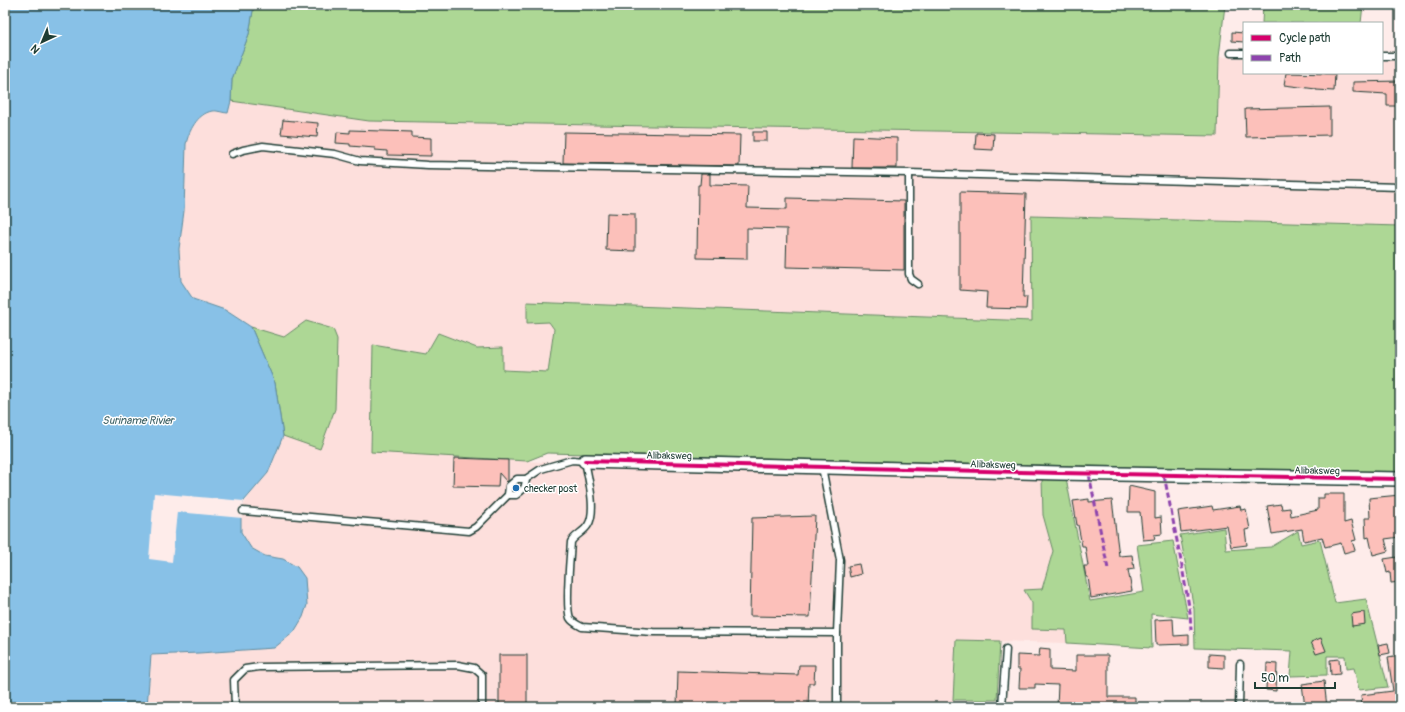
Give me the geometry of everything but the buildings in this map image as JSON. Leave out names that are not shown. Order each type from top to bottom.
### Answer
[{"type":"street","name":"Alibaksweg","points":[[585,461],[1059,474],[1400,479]]},
{"type":"lane","points":[[1231,53],[1243,53]]},
{"type":"lane","points":[[1383,56],[1400,56]]},
{"type":"lane","points":[[232,154],[263,146],[335,154],[360,161],[428,165],[909,174],[1400,187]]},
{"type":"lane","points":[[909,174],[909,274],[911,279],[918,284]]},
{"type":"lane","name":"Alibaksweg","points":[[508,495],[509,486],[517,479],[526,479],[541,469],[572,460],[585,461]]},
{"type":"lane","points":[[585,461],[591,502],[591,518],[588,527],[573,537],[571,542],[568,605],[570,618],[576,624],[582,627],[653,632],[837,633]]},
{"type":"lane","points":[[822,467],[840,560],[837,633],[837,707]]},
{"type":"lane","points":[[243,511],[468,531],[476,527],[508,495],[516,495],[525,488],[526,479]]},
{"type":"lane","points":[[1002,707],[1006,649]]},
{"type":"lane","points":[[1240,664],[1239,707],[1245,707]]},
{"type":"lane","points":[[235,707],[234,680],[245,669],[259,667],[458,665],[474,668],[482,675],[482,707]]},
{"type":"shaded area","points":[[1219,57],[1243,58],[1243,74],[1383,74],[1383,61],[1400,61],[1400,226],[1032,216],[1032,321],[527,302],[549,322],[554,329],[549,372],[503,370],[503,347],[477,348],[438,333],[426,354],[373,345],[371,452],[682,470],[1042,478],[1043,515],[1053,550],[1042,589],[1024,591],[1032,603],[1032,629],[1066,630],[1067,643],[956,640],[953,707],[147,707],[151,655],[274,648],[294,632],[303,617],[283,559],[265,556],[251,548],[241,532],[241,509],[252,492],[268,473],[283,436],[320,448],[306,321],[284,337],[251,327],[225,310],[193,299],[181,281],[179,249],[184,211],[186,144],[189,133],[198,120],[206,113],[213,111],[228,113],[231,101],[369,121],[1217,136]]},
{"type":"green space","points":[[254,5],[1225,5],[1219,57],[1217,136],[369,121],[231,101],[232,79],[249,34]]},
{"type":"green space","points":[[1263,5],[1363,5],[1361,22],[1262,22]]},
{"type":"green space","points":[[1031,216],[1400,226],[1400,473],[547,453],[527,461],[371,452],[373,345],[426,354],[438,333],[477,348],[503,347],[503,370],[548,372],[554,329],[549,322],[527,323],[527,302],[1032,321]]},
{"type":"green space","points":[[306,321],[333,329],[337,339],[335,409],[320,449],[283,436],[275,383],[251,327],[284,337]]},
{"type":"green space","points":[[1042,478],[1066,478],[1090,601],[1144,592],[1137,545],[1173,541],[1188,618],[1151,614],[1152,648],[1067,643],[1066,630],[1032,629],[1032,603],[1024,590],[1042,589],[1053,551],[1043,515]]},
{"type":"green space","points":[[1224,528],[1226,550],[1271,547],[1298,531],[1301,544],[1320,540],[1335,603],[1366,599],[1388,687],[1359,690],[1354,668],[1346,669],[1345,656],[1327,656],[1327,675],[1290,676],[1292,651],[1195,648],[1194,609],[1180,535]]},
{"type":"green space","points":[[956,640],[1000,641],[997,700],[953,700]]},
{"type":"water","name":"Suriname Rivier","points":[[5,5],[254,5],[249,34],[232,79],[231,101],[228,113],[212,111],[202,116],[194,124],[186,144],[184,211],[179,249],[181,281],[193,299],[225,310],[251,327],[275,383],[283,436],[268,473],[244,501],[241,509],[241,532],[251,548],[265,556],[283,559],[297,567],[305,578],[307,605],[303,617],[294,632],[274,648],[151,655],[147,707],[5,707]]},
{"type":"pier","points":[[154,493],[244,501],[242,518],[177,512],[172,562],[149,559]]},
{"type":"marked path","points":[[1089,474],[1108,569]]},
{"type":"marked path","points":[[1164,475],[1190,612],[1191,630]]},
{"type":"cycle path","points":[[585,461],[1059,473],[1400,479]]},
{"type":"place","name":"checker post","points":[[516,488]]}]
